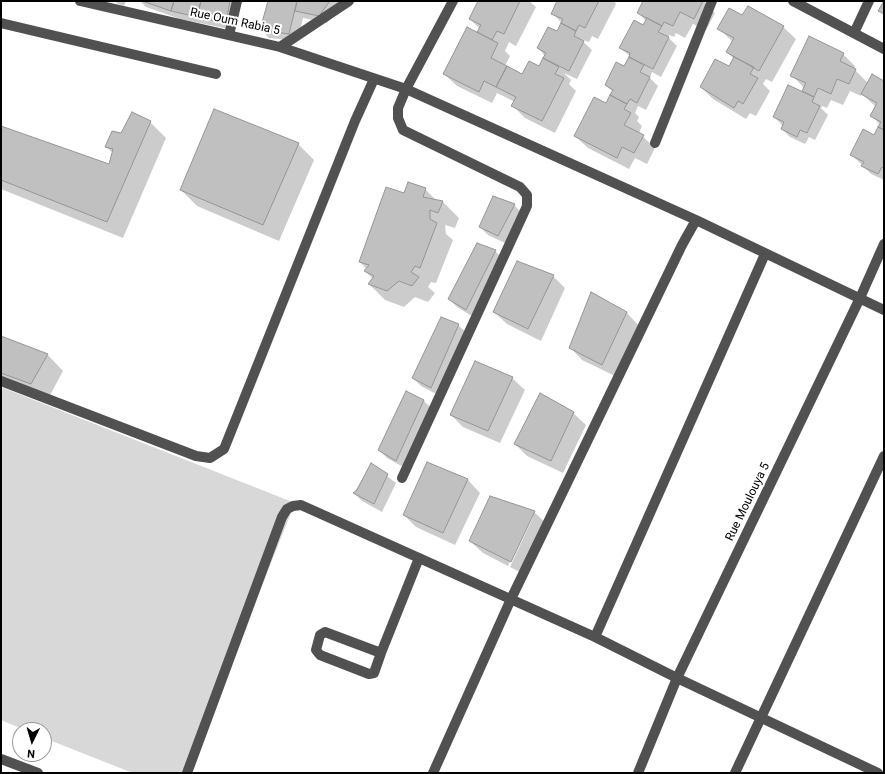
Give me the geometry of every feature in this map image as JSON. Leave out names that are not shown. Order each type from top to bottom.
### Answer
[{"type":"street","name":"Rue Oum Rabia 5","points":[[80,1],[121,6],[229,36],[280,47],[339,5],[349,1]]},
{"type":"street","points":[[229,36],[237,1]]},
{"type":"street","points":[[402,478],[527,206],[527,195],[520,187],[403,130],[398,118],[398,108],[406,89],[453,1]]},
{"type":"street","points":[[655,143],[712,1]]},
{"type":"street","points":[[793,1],[884,49]]},
{"type":"street","points":[[854,33],[869,1]]},
{"type":"street","points":[[1,23],[216,74]]},
{"type":"street","points":[[280,47],[406,89],[696,220],[884,310]]},
{"type":"street","points":[[1,381],[196,456],[210,458],[224,449],[355,121],[374,79]]},
{"type":"street","points":[[433,773],[511,599],[682,245],[696,220]]},
{"type":"street","name":"Rue Moulouya 5","points":[[638,773],[677,678],[860,298],[884,244]]},
{"type":"street","points":[[595,637],[765,254]]},
{"type":"street","points":[[735,773],[884,456]]},
{"type":"street","points":[[188,773],[275,534],[287,509],[293,506],[304,506],[595,637],[677,678],[878,773]]},
{"type":"street","points":[[382,654],[325,632],[320,635],[316,650],[320,655],[369,674],[374,673],[382,654],[418,558]]},
{"type":"street","points":[[1,759],[38,773]]},
{"type":"shaded area","points":[[1,387],[295,503],[187,773],[133,773],[52,741],[52,722],[12,722],[12,725],[1,720]]},
{"type":"building","points":[[142,1],[174,1],[171,11]]},
{"type":"building","points":[[174,1],[201,1],[197,17],[171,11]]},
{"type":"building","points":[[201,1],[230,1],[226,23],[197,17]]},
{"type":"building","points":[[268,1],[297,1],[289,34],[260,30]]},
{"type":"building","points":[[297,1],[330,1],[319,16],[295,11]]},
{"type":"building","points":[[478,1],[520,1],[504,34],[497,31],[492,40],[477,32],[481,25],[469,19]]},
{"type":"building","points":[[557,1],[599,1],[585,28],[579,25],[576,31],[561,23],[563,19],[551,14]]},
{"type":"building","points":[[643,1],[703,1],[694,19],[680,12],[673,26],[664,22],[662,26],[637,13]]},
{"type":"building","points":[[884,1],[884,14],[878,11]]},
{"type":"building","points":[[748,6],[784,26],[759,71],[726,52],[734,38],[717,29],[729,8],[742,15]]},
{"type":"building","points":[[647,18],[662,26],[658,32],[669,37],[653,69],[629,57],[630,53],[619,48],[634,20],[643,25]]},
{"type":"building","points":[[561,23],[576,31],[574,36],[584,41],[569,71],[543,58],[546,53],[537,48],[548,27],[557,31]]},
{"type":"building","points":[[467,27],[498,43],[491,58],[507,66],[496,87],[484,81],[479,92],[443,74]]},
{"type":"building","points":[[809,36],[844,53],[840,61],[856,69],[849,84],[837,79],[831,94],[818,88],[814,97],[802,91],[806,83],[790,76]]},
{"type":"building","points":[[629,57],[644,65],[640,72],[650,77],[637,103],[630,99],[627,104],[610,95],[613,90],[605,85],[616,62],[624,66]]},
{"type":"building","points":[[734,57],[754,67],[750,74],[758,78],[743,104],[738,101],[734,108],[700,87],[715,59],[729,66]]},
{"type":"building","points":[[543,58],[559,67],[555,74],[564,78],[542,121],[511,106],[516,97],[496,87],[507,66],[522,74],[529,61],[539,66]]},
{"type":"building","points":[[872,74],[884,81],[884,130],[878,127],[881,122],[870,116],[877,103],[861,94]]},
{"type":"building","points":[[788,85],[814,97],[812,102],[820,106],[807,133],[800,130],[797,137],[781,129],[784,122],[773,117]]},
{"type":"building","points":[[610,95],[627,104],[624,109],[631,113],[624,125],[644,135],[634,153],[622,147],[617,158],[574,136],[594,97],[606,103]]},
{"type":"building","points":[[214,109],[299,143],[263,225],[180,190]]},
{"type":"building","points":[[132,112],[151,121],[107,222],[1,180],[1,126],[109,164],[113,149],[105,147],[112,131],[121,133]]},
{"type":"building","points":[[878,127],[884,130],[884,169],[882,167],[878,174],[861,166],[864,162],[850,155],[863,129],[874,135]]},
{"type":"building","points":[[408,182],[426,188],[423,197],[443,201],[438,213],[430,210],[430,219],[437,223],[420,268],[415,266],[411,272],[419,277],[412,286],[399,281],[387,291],[368,284],[374,276],[364,271],[369,265],[359,262],[386,187],[404,193]]},
{"type":"building","points":[[493,196],[515,204],[498,236],[479,227]]},
{"type":"building","points":[[477,243],[496,250],[466,310],[448,299]]},
{"type":"building","points":[[517,261],[554,275],[528,329],[493,312]]},
{"type":"building","points":[[591,292],[627,312],[602,365],[569,348]]},
{"type":"building","points":[[441,317],[459,324],[431,388],[412,378]]},
{"type":"building","points":[[1,336],[48,354],[31,384],[1,373]]},
{"type":"building","points":[[475,361],[513,377],[488,431],[450,415]]},
{"type":"building","points":[[406,391],[424,400],[396,461],[378,450]]},
{"type":"building","points":[[540,393],[574,412],[551,461],[514,444]]},
{"type":"building","points":[[427,462],[468,479],[443,533],[403,515]]},
{"type":"building","points":[[371,463],[388,474],[374,504],[353,493],[357,490]]},
{"type":"building","points":[[490,496],[535,511],[511,562],[469,541]]}]
